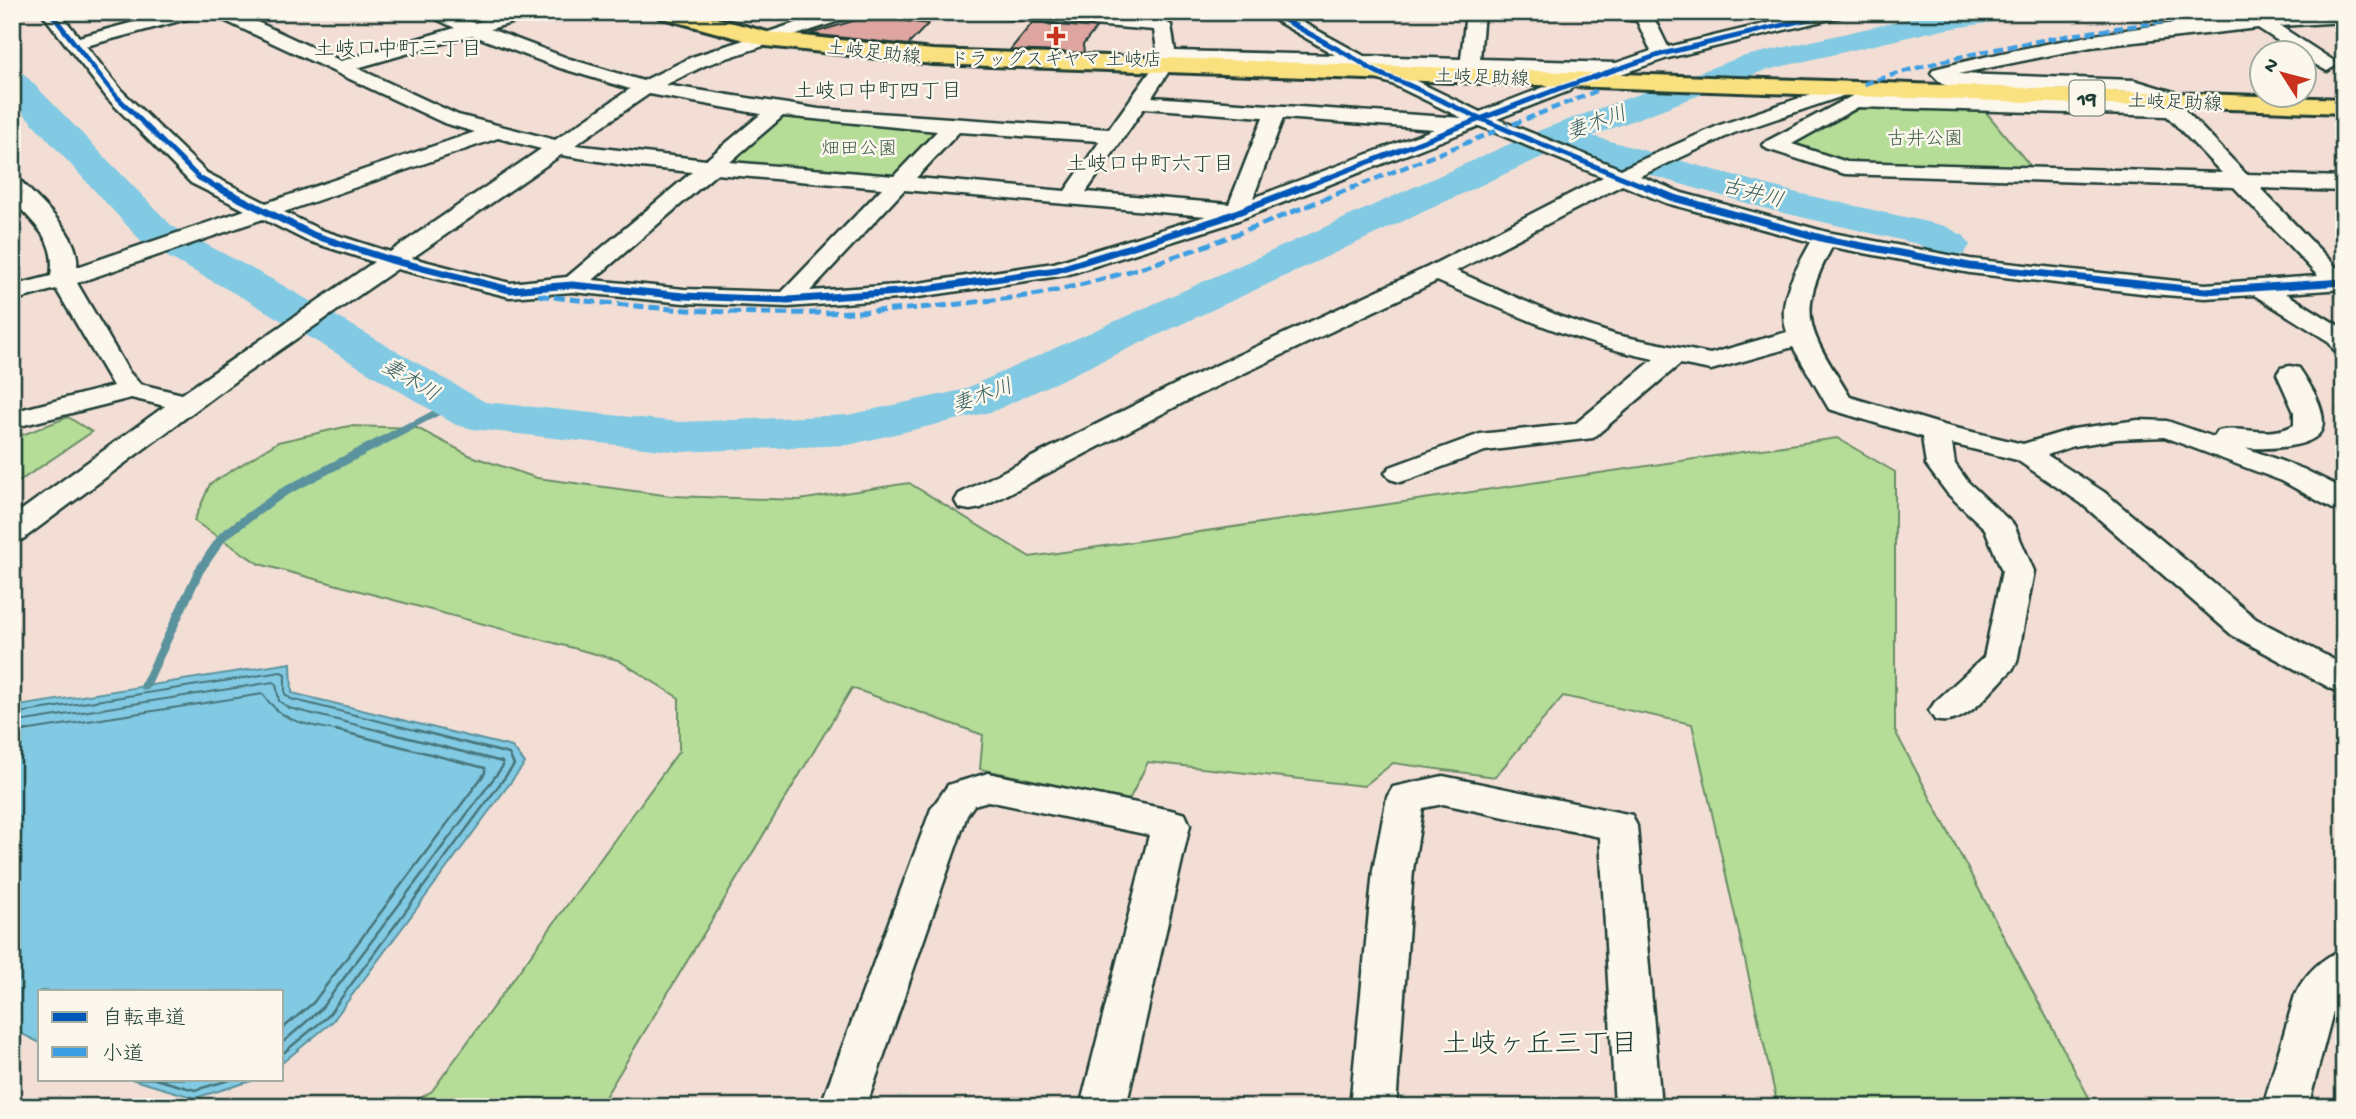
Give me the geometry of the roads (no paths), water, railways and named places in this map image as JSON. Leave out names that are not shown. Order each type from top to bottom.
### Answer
[{"type":"main road","name":"土岐足助線","points":[[667,12],[765,38],[933,57],[1611,74],[2178,106],[2344,106]]},
{"type":"street","points":[[50,12],[115,94],[199,178],[254,212],[385,264],[510,290],[572,285],[778,110]]},
{"type":"street","points":[[76,43],[192,12]]},
{"type":"street","points":[[220,12],[451,119],[558,147],[630,160],[1237,212]]},
{"type":"street","points":[[430,12],[569,66],[646,87],[778,110],[1114,136]]},
{"type":"street","points":[[339,67],[531,12]]},
{"type":"street","points":[[12,533],[186,403],[646,87],[699,61],[848,12]]},
{"type":"street","points":[[993,12],[1168,19],[1165,61],[1071,198]]},
{"type":"street","points":[[1270,12],[1365,66],[1399,80],[1481,124],[1674,198],[1825,239],[1918,257],[2065,279],[2204,291],[2341,282]]},
{"type":"street","points":[[1470,65],[1475,12]]},
{"type":"street","points":[[1607,12],[1643,14],[1662,54]]},
{"type":"street","points":[[1365,66],[1470,65],[1611,74],[1662,54],[1791,18],[1837,12]]},
{"type":"street","points":[[2341,282],[2242,181],[2178,106],[2134,86],[1949,80],[1941,73],[2094,39],[2260,21],[2344,17]]},
{"type":"street","points":[[2260,21],[2338,68]]},
{"type":"street","points":[[486,270],[572,285],[684,296],[788,300],[912,291],[1057,270],[1237,212],[1481,124],[1562,87]]},
{"type":"street","points":[[970,500],[1186,390],[1437,271],[1613,174],[1727,129],[1835,94],[1837,88]]},
{"type":"street","points":[[2178,106],[1854,101],[1774,145],[1845,168],[2344,184]]},
{"type":"street","points":[[1137,102],[1275,113],[1481,124]]},
{"type":"street","points":[[1237,212],[1275,113]]},
{"type":"street","points":[[788,300],[956,124]]},
{"type":"street","points":[[12,294],[64,280],[254,212],[494,132]]},
{"type":"street","points":[[12,184],[56,235],[66,257],[64,280],[118,376],[131,390]]},
{"type":"street","points":[[1825,239],[1805,274],[1796,316],[1802,336],[1839,403],[1936,432],[2027,454],[2093,498],[2244,627],[2344,680]]},
{"type":"street","points":[[1437,271],[1552,322],[1610,342],[1711,362],[1802,336]]},
{"type":"street","points":[[2261,289],[2337,336],[2344,345]]},
{"type":"street","points":[[1400,473],[1480,443],[1583,432],[1675,355]]},
{"type":"street","points":[[2027,454],[2035,448],[2082,434],[2164,428],[2261,441],[2294,438],[2308,429],[2308,412],[2290,374]]},
{"type":"street","points":[[12,420],[131,390],[186,403]]},
{"type":"street","points":[[2164,428],[2262,461],[2322,488],[2344,502]]},
{"type":"street","points":[[1936,432],[1941,465],[1958,488],[1999,525],[2018,571],[2000,662],[1947,711]]},
{"type":"street","points":[[843,1107],[950,808],[961,795],[988,787],[1171,825],[1103,1107]]},
{"type":"street","points":[[1373,1107],[1393,870],[1406,797],[1443,790],[1618,826],[1638,1107]]},
{"type":"street","points":[[2287,1103],[2316,995],[2344,967]]},
{"type":"water","points":[[291,663],[292,693],[512,747],[525,763],[332,1022],[284,1061],[284,990],[38,990],[38,1042],[12,1029],[12,707]]},
{"type":"water","points":[[134,1080],[255,1080],[195,1098]]},
{"type":"waterway","name":"妻木川","points":[[1556,137],[1753,64],[1930,23],[1999,12]]},
{"type":"waterway","name":"妻木川","points":[[12,81],[158,235],[262,291],[473,415],[680,437],[848,430],[977,401],[1556,137]]},
{"type":"waterway","name":"古井川","points":[[1556,137],[1785,202],[1931,235],[1950,245]]},
{"type":"waterway","points":[[407,428],[453,404]]},
{"type":"waterway","points":[[145,686],[199,571],[223,536],[282,493],[411,426]]},
{"type":"place","name":"ドラッグスギヤマ 土岐店","points":[[1056,36]]},
{"type":"district","name":"土岐口中町三丁目","points":[[398,48]]},
{"type":"district","name":"土岐口中町四丁目","points":[[878,90]]},
{"type":"district","name":"土岐口中町六丁目","points":[[1150,163]]},
{"type":"district","name":"土岐ヶ丘三丁目","points":[[1540,1042]]},
{"type":"park label","name":"古井公園","points":[[1925,137]]},
{"type":"park label","name":"畑田公園","points":[[859,147]]}]
